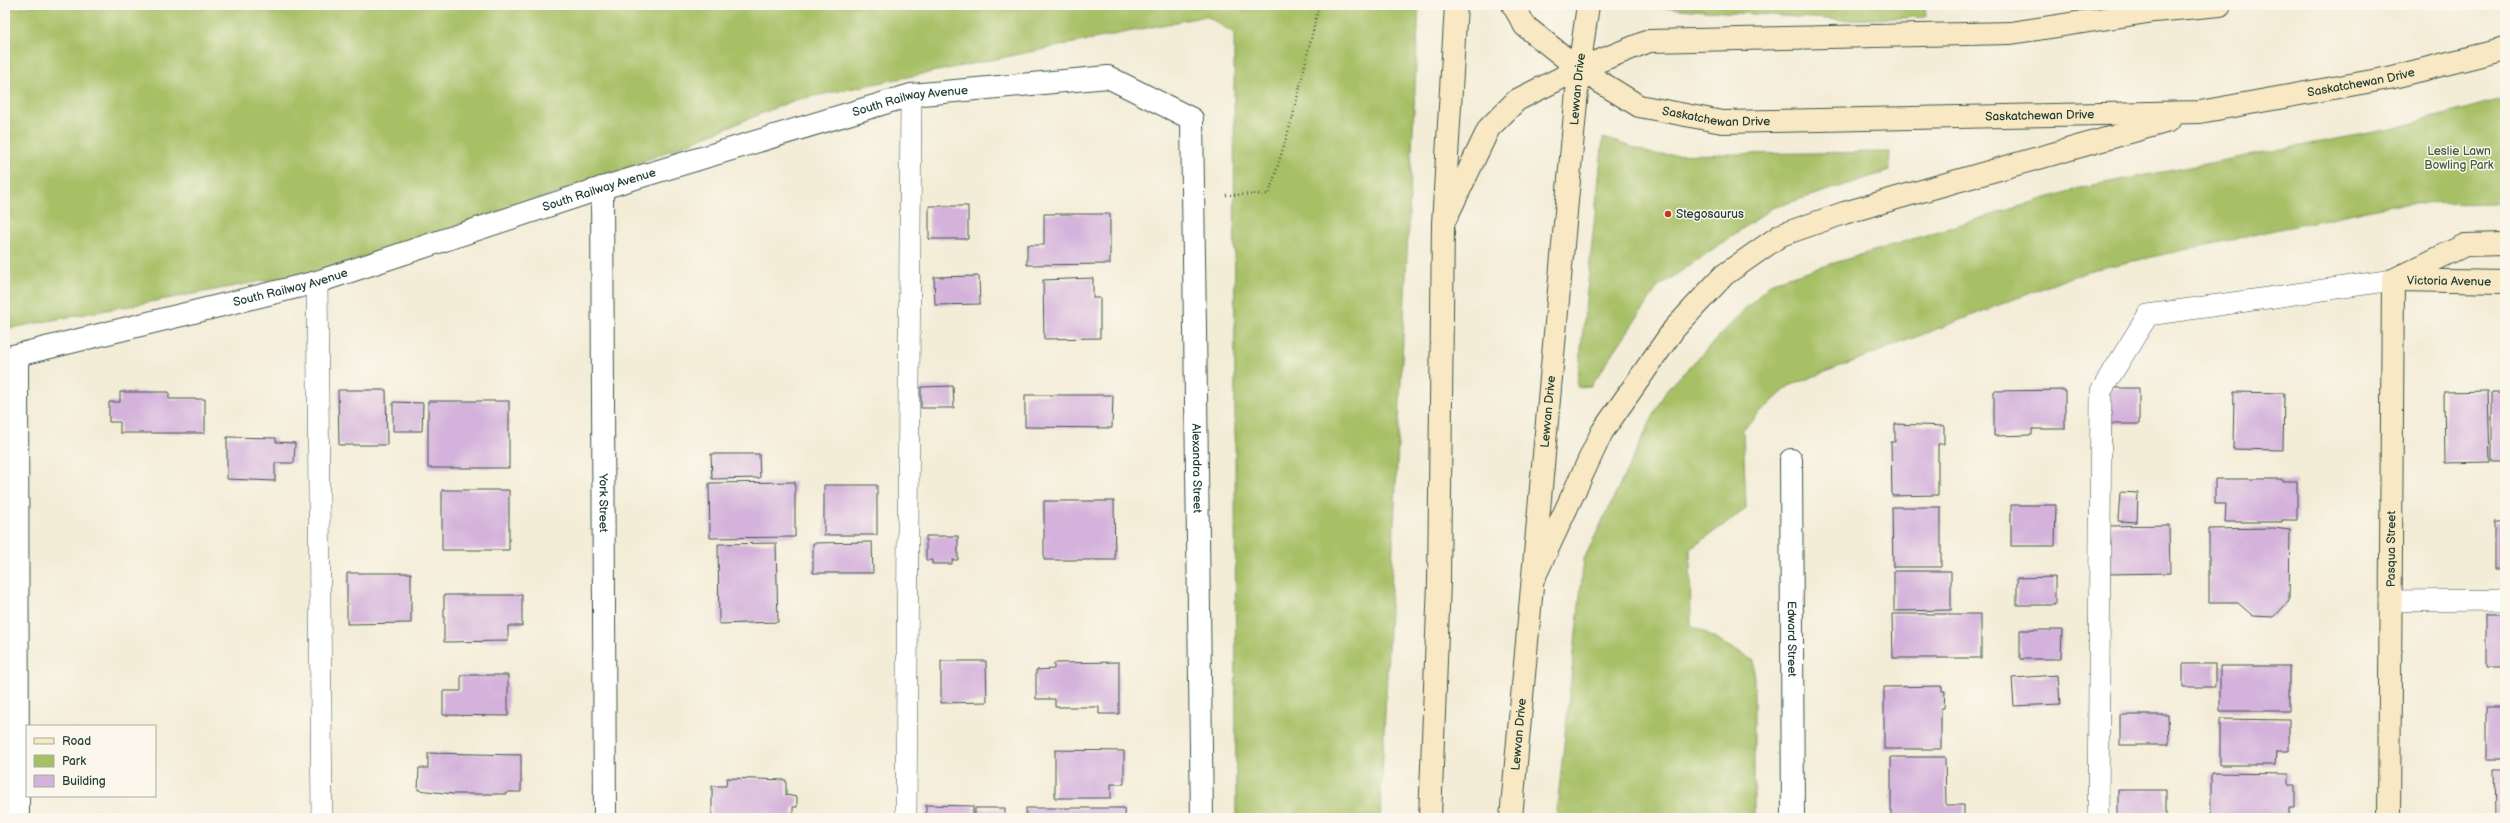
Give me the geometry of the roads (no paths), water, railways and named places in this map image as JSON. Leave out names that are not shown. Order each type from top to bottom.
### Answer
[{"type":"main road","points":[[1430,818],[1439,582],[1443,224],[1456,5]]},
{"type":"main road","name":"Saskatchewan Drive","points":[[1513,5],[1525,26],[1579,69],[1639,106],[1722,122],[2200,112],[2389,78],[2505,49]]},
{"type":"main road","name":"Lewvan Drive","points":[[1511,818],[1579,69],[1588,5]]},
{"type":"main road","points":[[2124,5],[2154,11]]},
{"type":"main road","points":[[1443,224],[1489,128],[1517,100],[1579,69],[1650,41],[2011,33],[2154,11],[2220,5]]},
{"type":"main road","points":[[1533,580],[1602,432],[1674,329],[1724,275],[1781,235],[1844,213],[2200,112]]},
{"type":"main road","name":"Victoria Avenue","points":[[2393,280],[2465,245],[2505,244]]},
{"type":"main road","name":"Victoria Avenue","points":[[2393,280],[2505,282]]},
{"type":"main road","name":"Pasqua Street","points":[[2389,818],[2393,280]]},
{"type":"street","name":"South Railway Avenue","points":[[11,357],[317,282],[602,188],[911,95],[1108,77],[1192,119]]},
{"type":"street","name":"Alexandra Street","points":[[1192,119],[1202,818]]},
{"type":"street","name":"York Street","points":[[602,188],[606,818]]},
{"type":"street","points":[[11,357],[18,818]]},
{"type":"street","name":"Edward Street","points":[[1791,460],[1793,818]]},
{"type":"lane","points":[[906,818],[911,95]]},
{"type":"lane","points":[[2098,818],[2101,391],[2148,315],[2393,280]]},
{"type":"lane","points":[[317,282],[322,818]]},
{"type":"lane","points":[[2390,600],[2505,600]]},
{"type":"place","name":"Stegosaurus","points":[[1668,214]]},
{"type":"park label","name":"Leslie Lawn Bowling Park","points":[[2459,158]]}]
